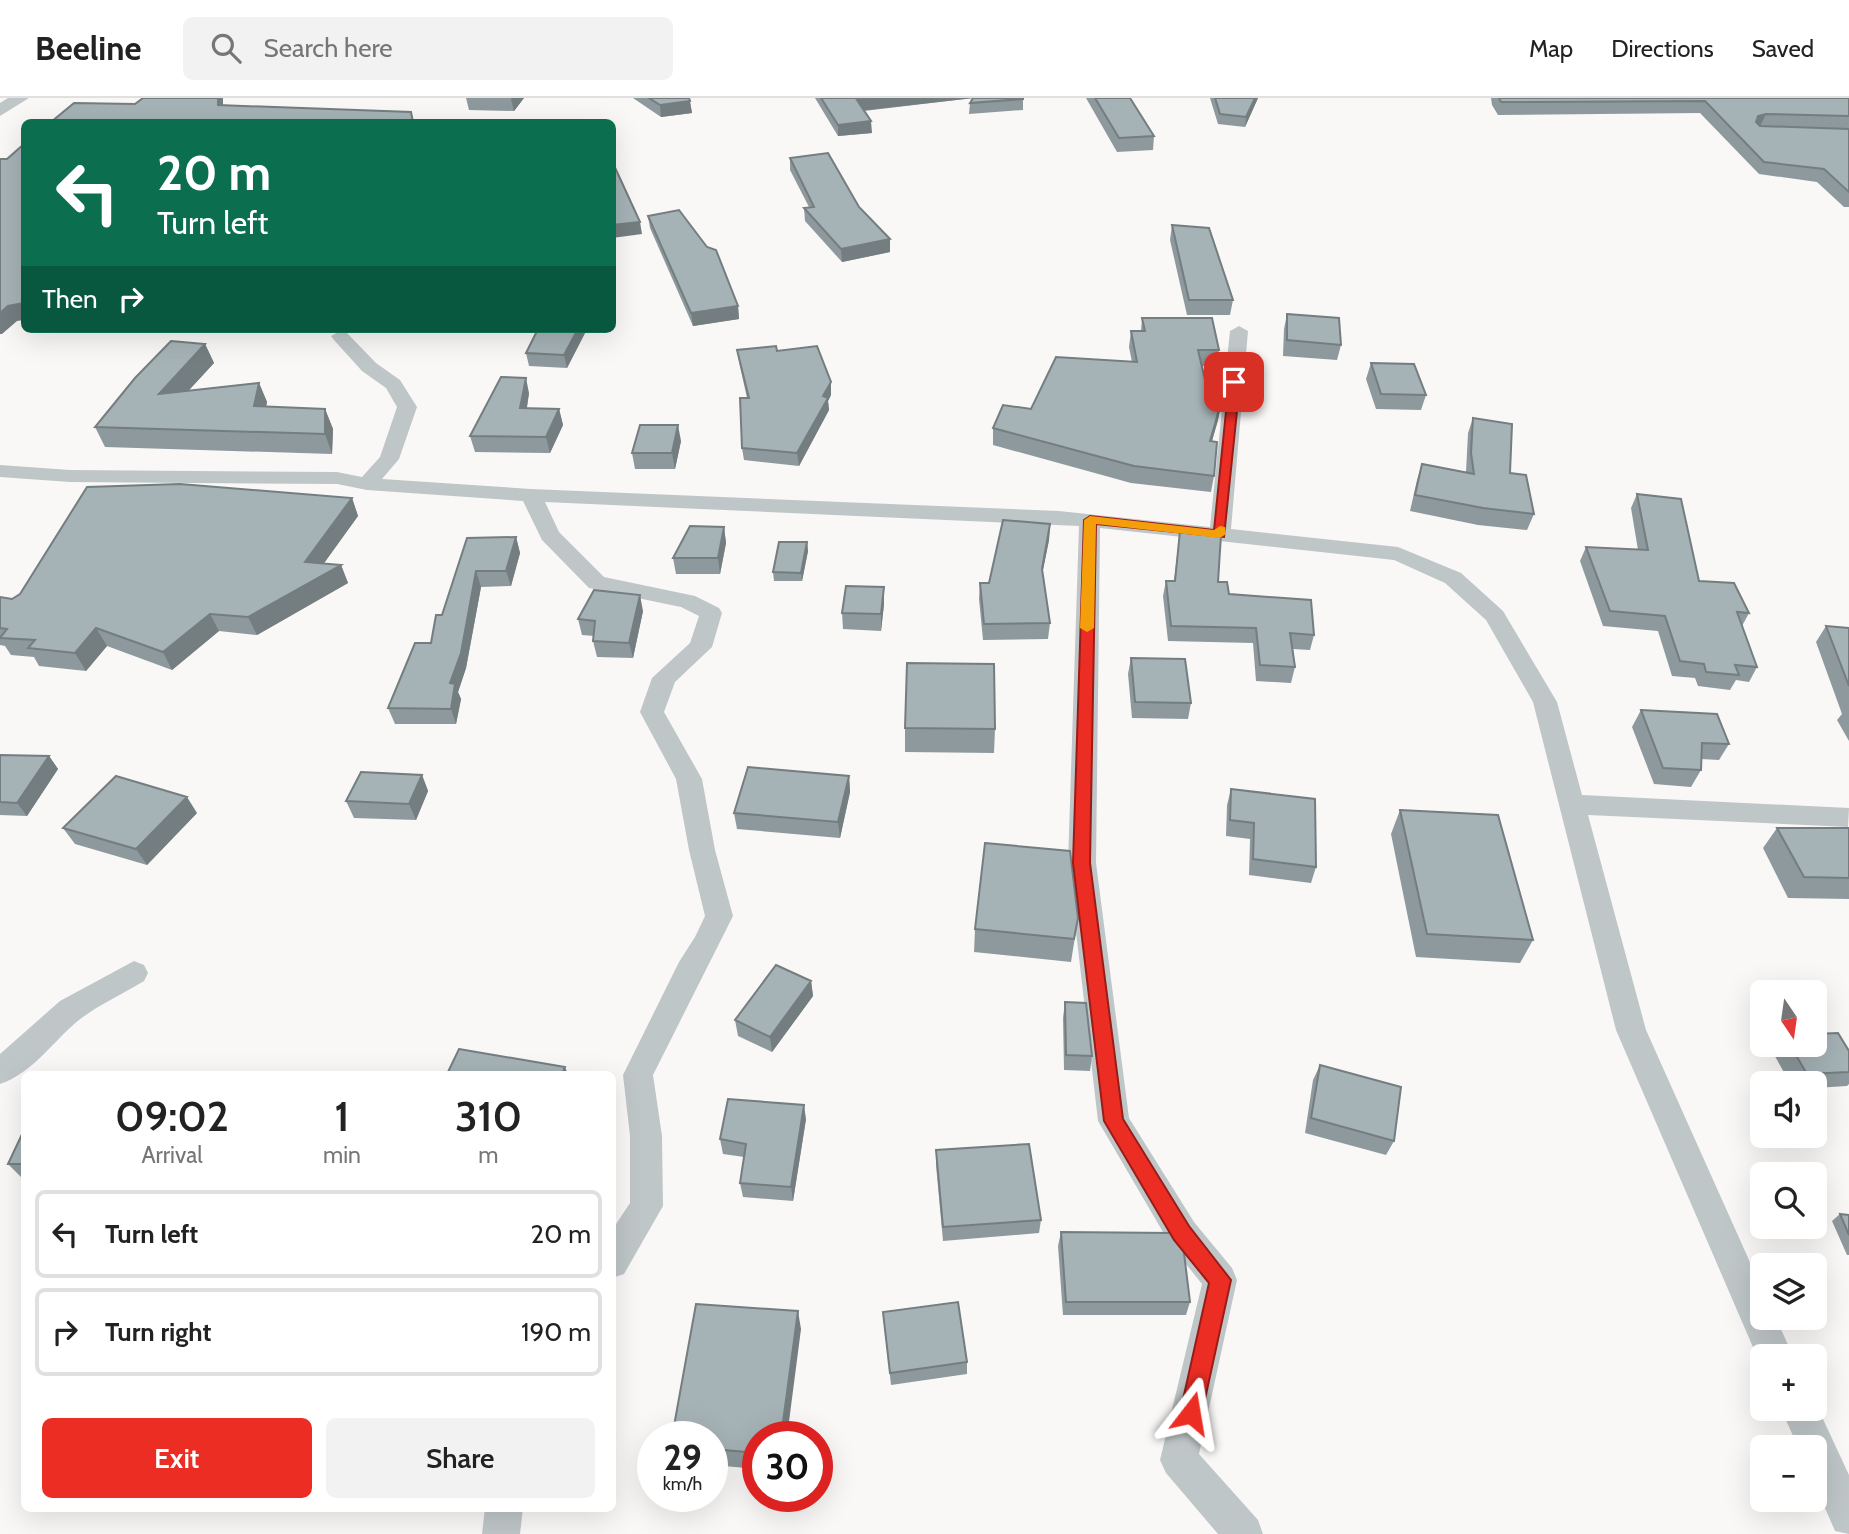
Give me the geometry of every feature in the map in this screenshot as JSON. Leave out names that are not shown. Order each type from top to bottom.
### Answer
[{"type":"street","points":[[0,111],[20,98]]},
{"type":"street","points":[[1220,534],[1239,331]]},
{"type":"street","points":[[340,336],[369,368],[393,384],[407,407],[389,459],[368,484]]},
{"type":"street","points":[[0,471],[71,476],[337,478],[368,484],[531,495],[1090,520],[1398,554],[1453,578],[1495,616],[1545,702],[1631,1030],[1770,1344]]},
{"type":"street","points":[[531,495],[550,535],[597,583],[687,601],[711,613],[699,647],[664,678],[652,712],[689,779],[702,849],[719,916],[707,943],[689,970],[638,1075],[646,1136],[646,1206],[616,1255]]},
{"type":"street","points":[[1090,520],[1082,863],[1114,1121],[1182,1233],[1220,1280],[1179,1460],[1244,1534]]},
{"type":"street","points":[[1570,804],[1650,810],[1848,817]]},
{"type":"street","points":[[0,1071],[22,1055],[70,1010],[134,973]]},
{"type":"street","points":[[1805,1421],[1849,1517]]},
{"type":"street","points":[[501,1534],[504,1512]]},
{"type":"building","points":[[143,98],[218,98],[218,105],[411,112],[412,119],[55,119],[74,103],[135,104]]},
{"type":"building","points":[[649,98],[689,98],[690,101],[660,105]]},
{"type":"building","points":[[821,98],[873,98],[857,100],[871,121],[838,125]]},
{"type":"building","points":[[973,98],[1023,98],[1023,99],[970,103]]},
{"type":"building","points":[[1095,98],[1130,98],[1154,136],[1119,138]]},
{"type":"building","points":[[1215,98],[1255,98],[1246,117],[1220,114]]},
{"type":"building","points":[[1499,98],[1849,98],[1849,116],[1766,114],[1758,116],[1756,122],[1760,126],[1849,129],[1849,192],[1824,169],[1764,162],[1705,101],[1501,102]]},
{"type":"building","points":[[21,147],[21,304],[8,306],[0,313],[0,159],[7,159]]},
{"type":"building","points":[[828,153],[859,207],[890,239],[841,249],[804,208],[814,207],[790,158]]},
{"type":"building","points":[[616,170],[640,222],[616,225]]},
{"type":"building","points":[[679,210],[707,247],[716,250],[738,306],[691,313],[648,216]]},
{"type":"building","points":[[1172,225],[1209,228],[1233,300],[1189,300]]},
{"type":"building","points":[[1287,314],[1339,318],[1341,345],[1287,340]]},
{"type":"building","points":[[1142,318],[1212,318],[1219,350],[1198,350],[1210,401],[1221,403],[1210,441],[1217,442],[1214,476],[1134,466],[993,428],[1003,405],[1031,409],[1056,357],[1137,362],[1131,331],[1145,331]]},
{"type":"building","points":[[536,333],[576,333],[564,355],[526,353]]},
{"type":"building","points":[[171,341],[205,344],[159,394],[259,383],[254,406],[325,409],[325,434],[95,427],[135,378]]},
{"type":"building","points":[[776,346],[777,351],[817,346],[831,382],[823,396],[828,398],[797,453],[742,448],[740,398],[749,398],[737,350]]},
{"type":"building","points":[[1371,363],[1414,364],[1426,395],[1381,394]]},
{"type":"building","points":[[501,377],[526,378],[520,408],[559,409],[546,437],[470,436]]},
{"type":"building","points":[[1473,418],[1512,424],[1510,473],[1526,475],[1534,514],[1483,508],[1415,495],[1422,464],[1474,474],[1471,453]]},
{"type":"building","points":[[640,425],[678,425],[672,453],[632,453]]},
{"type":"building","points":[[180,484],[352,498],[305,562],[341,565],[248,617],[210,614],[163,652],[96,628],[75,653],[28,648],[35,640],[0,638],[7,629],[0,628],[0,597],[12,599],[20,594],[87,487]]},
{"type":"building","points":[[1637,494],[1681,499],[1699,581],[1734,583],[1749,613],[1737,612],[1757,667],[1735,665],[1739,675],[1706,672],[1704,664],[1680,661],[1665,616],[1610,611],[1586,547],[1648,550]]},
{"type":"building","points":[[1003,520],[1050,524],[1042,569],[1050,623],[984,624],[980,583],[989,583]]},
{"type":"building","points":[[690,526],[724,527],[718,558],[673,558]]},
{"type":"building","points":[[1180,531],[1221,535],[1218,582],[1227,582],[1229,594],[1311,600],[1314,635],[1290,633],[1295,667],[1260,665],[1256,628],[1171,626],[1166,581],[1175,581]]},
{"type":"building","points":[[516,537],[506,571],[476,571],[461,653],[450,683],[455,684],[451,709],[388,708],[415,643],[431,643],[436,615],[442,615],[467,538]]},
{"type":"building","points":[[779,542],[807,542],[801,573],[773,572]]},
{"type":"building","points":[[846,586],[884,587],[881,614],[842,613]]},
{"type":"building","points":[[594,590],[640,595],[629,643],[593,641],[595,621],[578,619]]},
{"type":"building","points":[[1826,626],[1849,628],[1849,686]]},
{"type":"building","points":[[1131,658],[1185,659],[1191,703],[1135,702]]},
{"type":"building","points":[[907,663],[994,664],[995,729],[905,728]]},
{"type":"building","points":[[1641,710],[1717,714],[1729,744],[1702,743],[1701,770],[1663,768]]},
{"type":"building","points":[[0,755],[49,756],[17,803],[0,802]]},
{"type":"building","points":[[748,767],[849,776],[838,822],[734,813]]},
{"type":"building","points":[[361,772],[422,775],[409,804],[346,801]]},
{"type":"building","points":[[116,776],[187,797],[136,849],[63,828]]},
{"type":"building","points":[[1231,789],[1315,799],[1316,867],[1253,859],[1254,823],[1230,820]]},
{"type":"building","points":[[1400,810],[1498,815],[1533,940],[1427,934]]},
{"type":"building","points":[[1777,828],[1849,828],[1849,878],[1804,877]]},
{"type":"building","points":[[985,843],[1070,851],[1078,918],[1074,939],[975,929]]},
{"type":"building","points":[[776,965],[811,981],[770,1037],[735,1020]]},
{"type":"building","points":[[1065,1002],[1086,1003],[1092,1056],[1066,1055]]},
{"type":"building","points":[[1827,1033],[1838,1033],[1849,1051],[1849,1072],[1805,1071],[1797,1057],[1827,1057]]},
{"type":"building","points":[[459,1049],[565,1067],[563,1071],[448,1071]]},
{"type":"building","points":[[1320,1065],[1401,1087],[1394,1141],[1311,1118]]},
{"type":"building","points":[[728,1099],[804,1105],[791,1187],[740,1183],[746,1144],[720,1139]]},
{"type":"building","points":[[21,1136],[21,1164],[8,1164]]},
{"type":"building","points":[[1029,1144],[1041,1220],[943,1227],[936,1150]]},
{"type":"building","points":[[1840,1214],[1849,1215],[1849,1235]]},
{"type":"building","points":[[1061,1232],[1173,1233],[1183,1245],[1190,1302],[1066,1302]]},
{"type":"building","points":[[958,1302],[967,1362],[890,1373],[883,1312]]},
{"type":"building","points":[[696,1304],[798,1311],[783,1421],[742,1421],[742,1452],[728,1450],[728,1421],[675,1421]]},
{"type":"slow traffic","points":[[1087,628],[1090,520],[1220,534],[1220,529]]},
{"type":"route","points":[[1191,1413],[1220,1280],[1182,1233],[1114,1121],[1082,863],[1090,520],[1220,534],[1234,382]]}]
